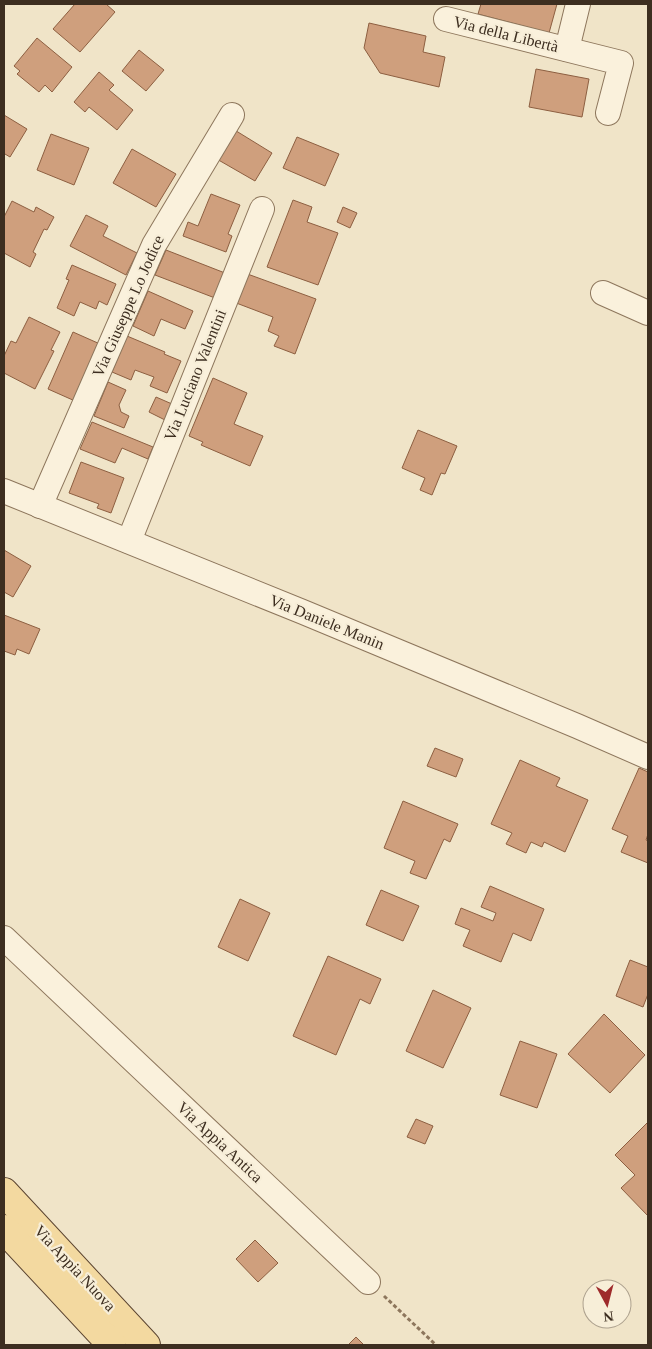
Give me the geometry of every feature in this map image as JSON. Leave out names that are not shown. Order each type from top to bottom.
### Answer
[{"type":"main road","name":"Via Appia Nuova","points":[[4,1192],[146,1345]]},
{"type":"main road","name":"Via Appia Nuova","points":[[4,1229],[112,1345]]},
{"type":"street","name":"Via della Libertà","points":[[567,49],[578,4]]},
{"type":"street","name":"Via della Libertà","points":[[446,19],[621,62],[608,113]]},
{"type":"street","name":"Via Giuseppe Lo Jodice","points":[[40,506],[154,244],[232,114]]},
{"type":"street","name":"Via Luciano Valentini","points":[[129,541],[262,209]]},
{"type":"street","points":[[603,293],[648,313]]},
{"type":"street","name":"Via Daniele Manin","points":[[4,491],[531,706],[648,757]]},
{"type":"street","name":"Via Appia Antica","points":[[4,938],[368,1282]]},
{"type":"path","points":[[368,1282],[436,1345]]},
{"type":"building","points":[[75,4],[106,4],[115,12],[80,52],[53,29]]},
{"type":"building","points":[[481,4],[557,4],[549,33],[478,14]]},
{"type":"building","points":[[369,23],[426,36],[423,52],[445,57],[439,87],[380,73],[364,48]]},
{"type":"building","points":[[37,38],[72,67],[52,92],[45,85],[39,92],[17,74],[20,71],[14,66]]},
{"type":"building","points":[[139,50],[164,70],[146,91],[122,71]]},
{"type":"building","points":[[536,69],[589,79],[582,117],[529,107]]},
{"type":"building","points":[[99,72],[114,85],[109,90],[133,110],[117,130],[89,107],[85,112],[74,102]]},
{"type":"building","points":[[4,115],[27,129],[10,157],[5,154],[4,156]]},
{"type":"building","points":[[233,129],[272,153],[255,181],[215,158]]},
{"type":"building","points":[[51,134],[89,148],[74,185],[37,170]]},
{"type":"building","points":[[297,137],[339,154],[325,186],[283,168]]},
{"type":"building","points":[[132,149],[176,174],[156,207],[113,183]]},
{"type":"building","points":[[211,194],[240,205],[228,234],[232,236],[226,252],[183,236],[188,222],[198,226]]},
{"type":"building","points":[[293,200],[312,207],[307,222],[338,233],[318,285],[267,267]]},
{"type":"building","points":[[12,201],[34,212],[36,207],[54,217],[47,230],[44,229],[33,252],[36,254],[30,267],[4,253],[4,217]]},
{"type":"building","points":[[343,207],[357,213],[350,228],[337,222]]},
{"type":"building","points":[[86,215],[108,226],[103,236],[137,253],[126,275],[70,246]]},
{"type":"building","points":[[166,250],[225,273],[215,298],[155,275]]},
{"type":"building","points":[[72,265],[116,284],[107,305],[99,301],[96,309],[80,302],[74,316],[57,308],[69,280],[66,279]]},
{"type":"building","points":[[242,272],[316,299],[295,354],[274,346],[279,336],[268,331],[273,317],[231,301]]},
{"type":"building","points":[[148,291],[193,311],[185,329],[161,319],[154,336],[133,326]]},
{"type":"building","points":[[29,317],[60,332],[51,350],[54,351],[35,389],[4,373],[4,356],[11,341],[16,343]]},
{"type":"building","points":[[73,332],[100,344],[75,401],[48,389]]},
{"type":"building","points":[[127,336],[181,361],[167,393],[150,386],[154,377],[135,370],[131,380],[112,372]]},
{"type":"building","points":[[213,378],[247,393],[234,424],[263,436],[250,466],[201,445],[203,442],[189,436]]},
{"type":"building","points":[[108,382],[126,390],[119,405],[121,412],[129,416],[124,428],[94,416]]},
{"type":"building","points":[[156,397],[172,404],[165,420],[149,412]]},
{"type":"building","points":[[92,422],[153,447],[148,459],[122,448],[115,463],[80,449]]},
{"type":"building","points":[[418,430],[457,446],[445,474],[441,473],[432,495],[420,490],[425,478],[402,468]]},
{"type":"building","points":[[81,462],[124,478],[111,513],[97,508],[99,504],[69,493]]},
{"type":"building","points":[[4,550],[31,566],[13,597],[4,592]]},
{"type":"building","points":[[4,615],[40,629],[29,654],[17,649],[15,655],[4,651]]},
{"type":"building","points":[[435,748],[463,759],[456,777],[427,766]]},
{"type":"building","points":[[520,760],[560,778],[556,786],[588,800],[565,852],[544,842],[542,847],[531,842],[526,853],[506,844],[512,833],[491,824]]},
{"type":"building","points":[[639,768],[648,772],[648,834],[646,840],[648,841],[648,863],[621,852],[628,836],[612,829]]},
{"type":"building","points":[[403,801],[458,824],[450,842],[444,839],[426,879],[410,873],[415,861],[384,848]]},
{"type":"building","points":[[490,886],[544,909],[531,941],[513,933],[501,962],[463,946],[470,930],[455,924],[461,908],[493,921],[496,913],[481,907]]},
{"type":"building","points":[[381,890],[419,906],[403,941],[366,925]]},
{"type":"building","points":[[240,899],[270,913],[248,961],[218,947]]},
{"type":"building","points":[[328,956],[381,979],[370,1004],[360,999],[336,1055],[293,1036]]},
{"type":"building","points":[[630,960],[648,967],[648,994],[643,1007],[616,996]]},
{"type":"building","points":[[433,990],[471,1008],[443,1068],[406,1051]]},
{"type":"building","points":[[604,1014],[645,1055],[610,1093],[568,1054]]},
{"type":"building","points":[[520,1041],[557,1054],[537,1108],[500,1095]]},
{"type":"building","points":[[416,1119],[433,1126],[425,1144],[407,1137]]},
{"type":"building","points":[[648,1122],[648,1216],[621,1188],[635,1175],[615,1155]]},
{"type":"building","points":[[255,1240],[278,1263],[258,1282],[236,1259]]},
{"type":"building","points":[[356,1337],[364,1345],[348,1345]]}]
